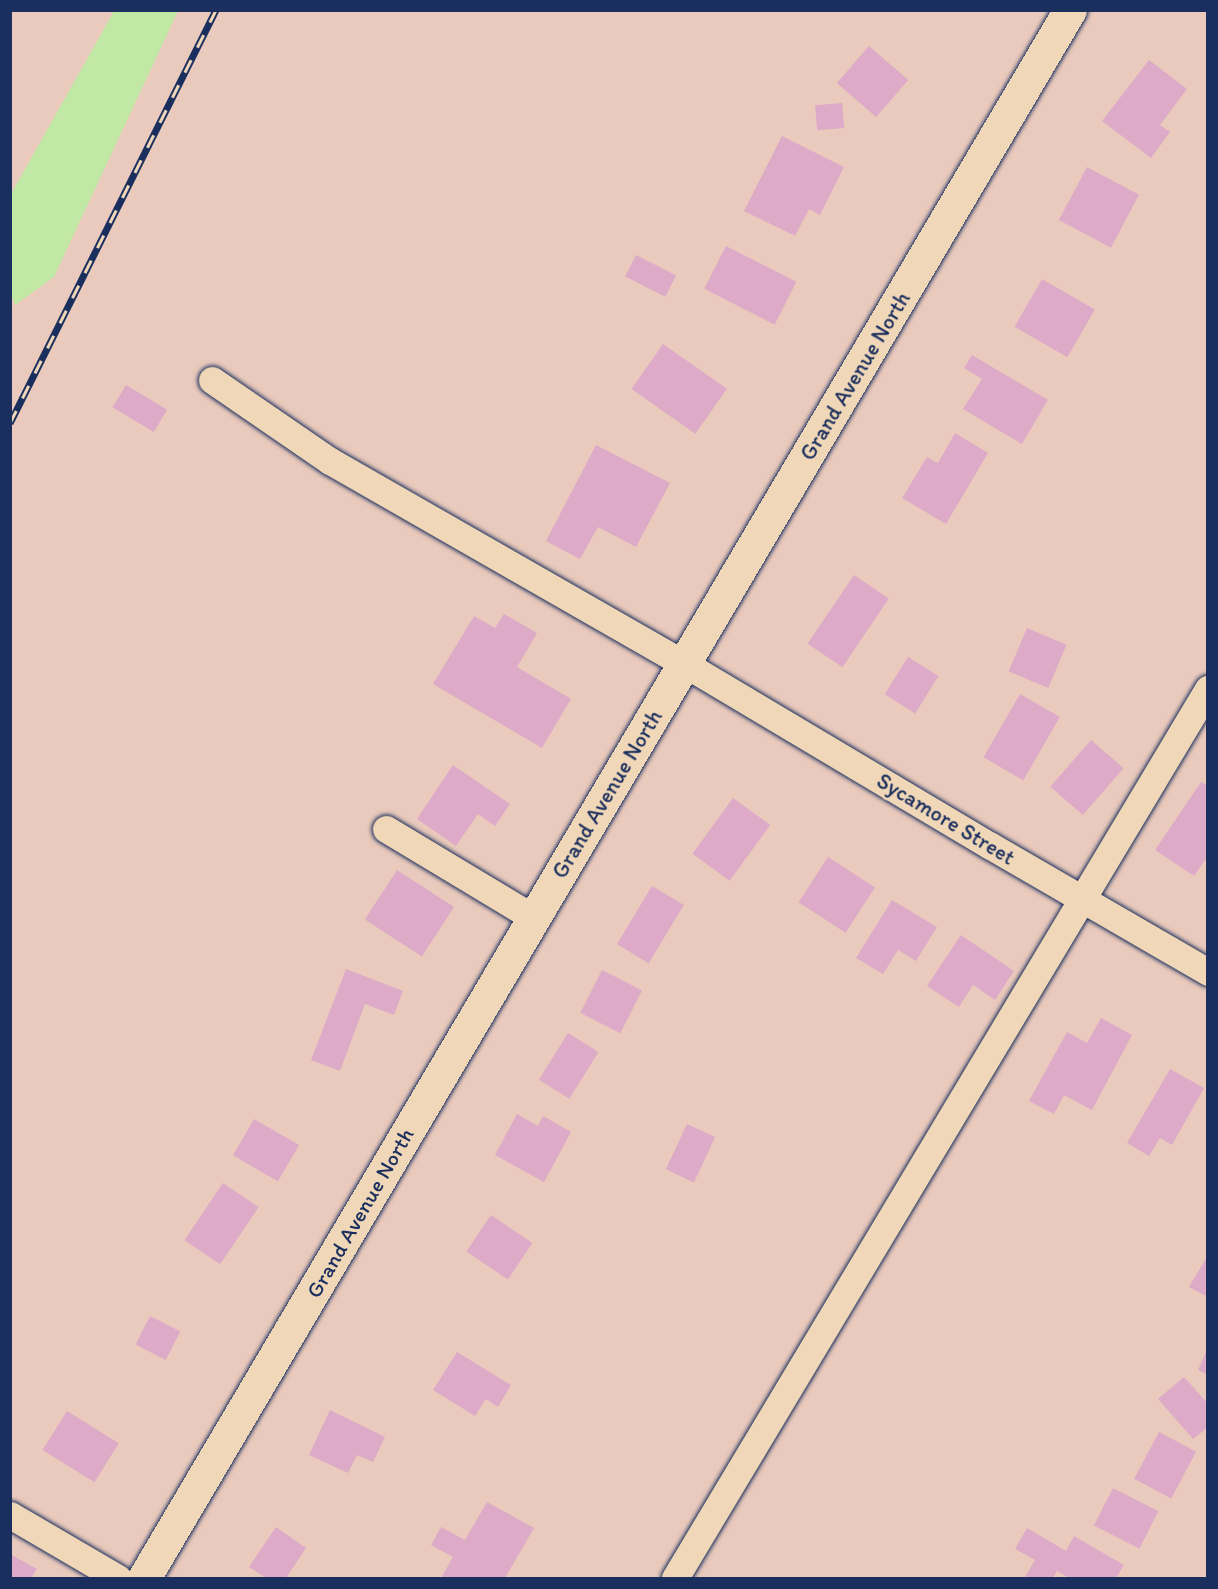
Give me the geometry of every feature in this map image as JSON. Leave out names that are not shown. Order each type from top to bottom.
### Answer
[{"type":"main road","name":"Grand Avenue North","points":[[144,1578],[1070,10]]},
{"type":"street","name":"Sycamore Street","points":[[212,380],[330,461],[685,664],[1208,972]]},
{"type":"street","points":[[675,1578],[1208,690]]},
{"type":"street","points":[[386,829],[534,918]]},
{"type":"street","points":[[10,1515],[118,1578]]},
{"type":"green space","points":[[114,11],[178,11],[54,277],[15,305],[10,293],[11,194]]},
{"type":"building","points":[[869,46],[908,80],[876,117],[837,83]]},
{"type":"building","points":[[1149,60],[1187,89],[1160,125],[1170,132],[1151,158],[1102,121]]},
{"type":"building","points":[[842,103],[844,128],[817,130],[815,105]]},
{"type":"building","points":[[782,136],[844,167],[820,215],[809,209],[795,236],[744,211]]},
{"type":"building","points":[[1087,167],[1139,195],[1111,248],[1059,220]]},
{"type":"building","points":[[726,246],[796,282],[775,325],[704,289]]},
{"type":"building","points":[[636,255],[676,275],[665,297],[625,276]]},
{"type":"building","points":[[1042,279],[1095,309],[1067,357],[1014,327]]},
{"type":"building","points":[[663,344],[727,389],[695,434],[631,389]]},
{"type":"building","points":[[972,355],[1048,400],[1022,444],[963,409],[982,379],[964,368]]},
{"type":"building","points":[[126,385],[167,410],[154,432],[113,407]]},
{"type":"building","points":[[955,433],[988,453],[946,524],[902,498],[927,457],[938,463]]},
{"type":"building","points":[[596,445],[670,483],[636,547],[598,527],[580,559],[546,541]]},
{"type":"building","points":[[854,575],[889,598],[842,667],[808,644]]},
{"type":"building","points":[[504,614],[537,633],[517,667],[571,699],[542,748],[433,684],[474,616],[495,628]]},
{"type":"building","points":[[1027,628],[1067,645],[1048,688],[1009,671]]},
{"type":"building","points":[[908,657],[939,676],[915,713],[885,694]]},
{"type":"building","points":[[1020,694],[1060,717],[1023,780],[984,757]]},
{"type":"building","points":[[1091,740],[1123,768],[1083,815],[1050,787]]},
{"type":"building","points":[[453,765],[510,804],[495,826],[478,814],[456,846],[417,819]]},
{"type":"building","points":[[1201,782],[1208,786],[1208,856],[1194,876],[1155,850]]},
{"type":"building","points":[[733,798],[770,825],[730,881],[692,854]]},
{"type":"building","points":[[828,857],[875,887],[846,933],[799,902]]},
{"type":"building","points":[[397,870],[454,907],[422,957],[365,919]]},
{"type":"building","points":[[652,886],[684,905],[649,963],[617,944]]},
{"type":"building","points":[[892,900],[937,927],[916,961],[898,950],[883,974],[856,958]]},
{"type":"building","points":[[961,935],[1014,971],[995,1000],[973,985],[959,1007],[927,986]]},
{"type":"building","points":[[346,969],[403,991],[394,1015],[365,1004],[340,1071],[311,1060]]},
{"type":"building","points":[[602,970],[642,990],[620,1033],[580,1013]]},
{"type":"building","points":[[1101,1018],[1132,1035],[1092,1110],[1064,1095],[1054,1114],[1029,1101],[1067,1032],[1087,1043]]},
{"type":"building","points":[[568,1033],[599,1052],[569,1099],[539,1080]]},
{"type":"building","points":[[1170,1069],[1204,1088],[1172,1145],[1160,1138],[1149,1156],[1127,1143]]},
{"type":"building","points":[[517,1114],[538,1126],[543,1116],[571,1132],[544,1182],[495,1155]]},
{"type":"building","points":[[254,1119],[299,1145],[278,1181],[233,1155]]},
{"type":"building","points":[[687,1124],[715,1137],[694,1182],[666,1169]]},
{"type":"building","points":[[223,1183],[259,1207],[220,1264],[184,1240]]},
{"type":"building","points":[[491,1215],[532,1243],[508,1279],[466,1251]]},
{"type":"building","points":[[1208,1255],[1208,1297],[1189,1287]]},
{"type":"building","points":[[150,1316],[180,1331],[166,1360],[135,1345]]},
{"type":"building","points":[[1208,1348],[1208,1375],[1198,1370]]},
{"type":"building","points":[[457,1352],[511,1385],[498,1407],[486,1399],[475,1416],[433,1390]]},
{"type":"building","points":[[1184,1377],[1208,1404],[1208,1427],[1193,1439],[1158,1399]]},
{"type":"building","points":[[330,1410],[385,1437],[373,1462],[357,1455],[348,1473],[309,1455]]},
{"type":"building","points":[[67,1411],[119,1443],[94,1482],[43,1450]]},
{"type":"building","points":[[1159,1432],[1196,1452],[1171,1499],[1134,1479]]},
{"type":"building","points":[[1113,1488],[1158,1511],[1139,1549],[1094,1525]]},
{"type":"building","points":[[487,1502],[534,1528],[505,1578],[441,1578],[453,1557],[431,1545],[441,1527],[465,1540]]},
{"type":"building","points":[[276,1527],[306,1548],[286,1578],[266,1578],[249,1567]]},
{"type":"building","points":[[1027,1528],[1066,1551],[1074,1536],[1124,1565],[1116,1578],[1069,1578],[1057,1571],[1053,1578],[1025,1577],[1035,1560],[1015,1549]]},
{"type":"building","points":[[10,1554],[37,1569],[31,1578],[10,1578]]},
{"type":"railway","points":[[10,423],[216,10]]}]
